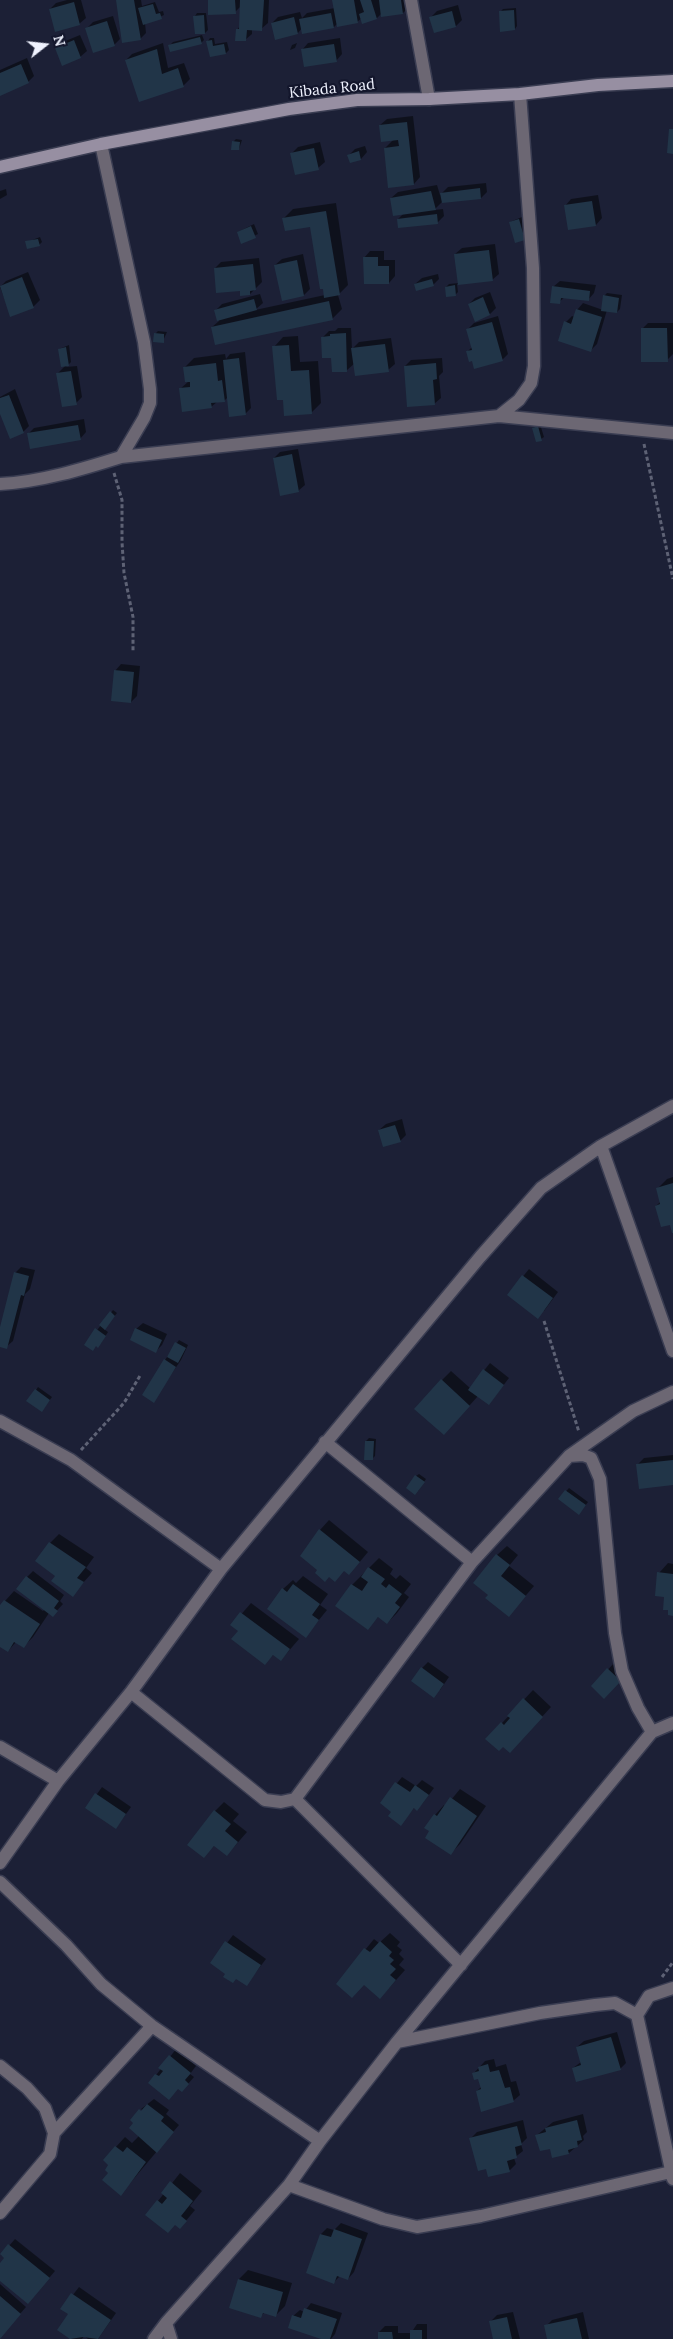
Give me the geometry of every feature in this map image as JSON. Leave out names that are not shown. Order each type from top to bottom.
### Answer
[{"type":"main road","name":"Kibada Road","points":[[0,167],[101,144],[298,108],[357,100],[428,99],[520,94],[598,85],[673,81]]},
{"type":"street","points":[[411,0],[428,99]]},
{"type":"street","points":[[499,416],[519,400],[531,383],[534,366],[533,268],[520,94]]},
{"type":"street","points":[[101,144],[144,342],[150,389],[150,403],[144,418],[115,459]]},
{"type":"street","points":[[0,484],[13,483],[115,459],[442,424],[499,416],[673,433]]},
{"type":"street","points":[[0,1863],[58,1780],[131,1692],[220,1569],[480,1257],[540,1188],[601,1146],[673,1106]]},
{"type":"street","points":[[601,1146],[673,1351]]},
{"type":"street","points":[[131,1692],[265,1800],[281,1802],[295,1799],[472,1562],[569,1456],[633,1411],[673,1392]]},
{"type":"street","points":[[0,1422],[72,1460],[220,1569]]},
{"type":"street","points":[[325,1442],[472,1562]]},
{"type":"street","points":[[569,1456],[583,1455],[591,1458],[600,1479],[615,1633],[622,1671],[638,1708],[652,1732]]},
{"type":"street","points":[[154,2339],[166,2323],[289,2185],[320,2141],[397,2042],[652,1732],[673,1723]]},
{"type":"street","points":[[0,1747],[58,1780]]},
{"type":"street","points":[[295,1799],[461,1965]]},
{"type":"street","points":[[0,1882],[66,1945],[101,1984],[152,2026],[320,2141]]},
{"type":"street","points":[[289,2185],[383,2219],[417,2227],[481,2216],[672,2176],[637,2014],[649,1996],[673,1988]]},
{"type":"street","points":[[397,2042],[540,2013],[595,2005],[615,2003],[637,2014]]},
{"type":"street","points":[[54,2133],[152,2026]]},
{"type":"street","points":[[0,2066],[27,2088],[45,2108],[54,2133],[50,2154],[0,2213]]},
{"type":"street","points":[[166,2323],[171,2339]]},
{"type":"path","points":[[641,431],[673,579]]},
{"type":"path","points":[[115,459],[122,500],[124,573],[133,617],[133,652]]},
{"type":"path","points":[[544,1321],[583,1445]]},
{"type":"path","points":[[72,1460],[124,1404],[140,1374]]},
{"type":"building","points":[[116,0],[134,0],[141,40],[122,43]]},
{"type":"building","points":[[208,0],[235,0],[236,14],[208,15]]},
{"type":"building","points":[[240,0],[264,0],[262,31],[247,30],[246,41],[235,41],[236,29],[239,29]]},
{"type":"building","points":[[332,0],[354,0],[358,23],[337,27]]},
{"type":"building","points":[[360,0],[371,0],[377,19],[362,24],[359,14],[364,12]]},
{"type":"building","points":[[379,0],[401,0],[403,14],[381,17]]},
{"type":"building","points":[[74,2],[80,25],[55,32],[49,9]]},
{"type":"building","points":[[153,4],[156,14],[160,13],[162,19],[143,25],[138,8]]},
{"type":"building","points":[[514,10],[515,30],[500,32],[499,11]]},
{"type":"building","points":[[452,11],[456,27],[434,33],[429,17]]},
{"type":"building","points":[[331,13],[334,28],[302,34],[299,19]]},
{"type":"building","points":[[204,15],[205,34],[195,34],[193,16]]},
{"type":"building","points":[[294,17],[298,34],[275,40],[271,23]]},
{"type":"building","points":[[107,21],[115,46],[93,53],[85,28]]},
{"type":"building","points":[[200,37],[202,44],[170,52],[168,45]]},
{"type":"building","points":[[74,40],[81,58],[62,66],[55,48]]},
{"type":"building","points":[[212,40],[213,46],[224,44],[226,54],[210,57],[206,41]]},
{"type":"building","points":[[334,44],[337,62],[304,67],[301,49]]},
{"type":"building","points":[[157,49],[162,74],[178,68],[184,87],[139,102],[125,60]]},
{"type":"building","points":[[21,64],[29,83],[0,96],[0,73]]},
{"type":"building","points":[[407,122],[414,185],[388,188],[384,148],[399,146],[398,140],[381,142],[379,125]]},
{"type":"building","points":[[669,129],[673,129],[673,154],[667,153]]},
{"type":"building","points":[[232,141],[240,142],[239,150],[231,150]]},
{"type":"building","points":[[314,148],[319,170],[295,175],[290,153]]},
{"type":"building","points":[[359,151],[361,160],[350,163],[347,155]]},
{"type":"building","points":[[480,188],[481,199],[442,203],[440,193]]},
{"type":"building","points":[[431,191],[436,210],[393,216],[390,198]]},
{"type":"building","points":[[592,201],[596,226],[568,230],[564,205]]},
{"type":"building","points":[[326,211],[340,295],[324,298],[323,289],[320,289],[310,227],[285,231],[282,218]]},
{"type":"building","points":[[437,214],[438,224],[398,228],[397,219]]},
{"type":"building","points":[[519,219],[525,240],[515,243],[509,222]]},
{"type":"building","points":[[251,226],[256,238],[241,244],[237,232]]},
{"type":"building","points":[[38,239],[40,246],[27,249],[25,241]]},
{"type":"building","points":[[489,250],[493,281],[458,285],[454,254]]},
{"type":"building","points":[[363,257],[378,257],[378,266],[389,266],[389,284],[364,284]]},
{"type":"building","points":[[297,260],[304,296],[282,301],[274,265]]},
{"type":"building","points":[[253,264],[256,290],[250,291],[250,295],[240,296],[240,291],[216,293],[214,268]]},
{"type":"building","points":[[22,277],[34,308],[10,317],[0,286]]},
{"type":"building","points":[[432,279],[434,286],[416,291],[414,284]]},
{"type":"building","points":[[455,285],[456,296],[446,297],[445,287]]},
{"type":"building","points":[[552,286],[590,291],[589,301],[561,298],[560,304],[550,303]]},
{"type":"building","points":[[603,295],[619,298],[617,313],[601,311]]},
{"type":"building","points":[[483,297],[490,315],[475,322],[468,304]]},
{"type":"building","points":[[254,299],[257,310],[217,321],[214,310]]},
{"type":"building","points":[[329,301],[333,320],[215,345],[211,327]]},
{"type":"building","points":[[576,309],[602,317],[591,352],[558,341],[564,321],[571,324]]},
{"type":"building","points":[[492,322],[503,361],[474,369],[472,361],[469,362],[466,351],[472,350],[466,329]]},
{"type":"building","points":[[641,328],[667,328],[668,362],[641,362]]},
{"type":"building","points":[[154,333],[164,334],[164,343],[153,342]]},
{"type":"building","points":[[346,333],[347,372],[332,372],[331,358],[322,358],[321,337],[330,336],[330,334]]},
{"type":"building","points":[[385,344],[389,372],[355,376],[351,348]]},
{"type":"building","points":[[289,345],[291,371],[309,370],[312,414],[284,416],[283,400],[277,400],[272,346]]},
{"type":"building","points":[[66,347],[69,366],[61,367],[58,349]]},
{"type":"building","points":[[239,358],[246,415],[229,417],[223,360]]},
{"type":"building","points":[[216,363],[218,381],[222,380],[225,402],[211,403],[212,408],[182,412],[179,388],[190,387],[190,382],[185,382],[183,367]]},
{"type":"building","points":[[436,363],[437,379],[433,380],[435,405],[407,407],[404,366]]},
{"type":"building","points":[[71,371],[77,405],[62,407],[56,373]]},
{"type":"building","points":[[9,395],[24,433],[10,439],[0,414],[0,398]]},
{"type":"building","points":[[78,425],[81,440],[30,449],[27,433]]},
{"type":"building","points":[[538,426],[542,441],[536,442],[532,428]]},
{"type":"building","points":[[292,454],[299,492],[280,496],[273,458]]},
{"type":"building","points":[[114,670],[134,672],[131,703],[111,701]]},
{"type":"building","points":[[395,1125],[401,1142],[383,1147],[378,1130]]},
{"type":"building","points":[[673,1183],[672,1233],[670,1225],[661,1227],[655,1206],[660,1204],[656,1188]]},
{"type":"building","points":[[14,1272],[29,1276],[24,1296],[21,1295],[7,1349],[0,1347],[0,1327]]},
{"type":"building","points":[[522,1275],[553,1298],[538,1319],[507,1295]]},
{"type":"building","points":[[110,1311],[115,1316],[105,1330],[99,1325]]},
{"type":"building","points":[[95,1328],[106,1336],[98,1348],[96,1346],[93,1351],[84,1345]]},
{"type":"building","points":[[135,1328],[162,1340],[156,1353],[130,1340]]},
{"type":"building","points":[[175,1342],[186,1348],[178,1363],[167,1357]]},
{"type":"building","points":[[164,1359],[176,1367],[154,1403],[142,1395]]},
{"type":"building","points":[[483,1369],[504,1385],[489,1405],[468,1390]]},
{"type":"building","points":[[441,1379],[470,1406],[444,1435],[414,1409]]},
{"type":"building","points":[[35,1389],[50,1400],[42,1412],[26,1401]]},
{"type":"building","points":[[365,1441],[374,1441],[373,1460],[364,1460]]},
{"type":"building","points":[[673,1460],[673,1485],[639,1489],[636,1464]]},
{"type":"building","points":[[415,1475],[425,1482],[415,1495],[406,1488]]},
{"type":"building","points":[[565,1490],[586,1505],[579,1515],[558,1499]]},
{"type":"building","points":[[319,1529],[360,1562],[349,1575],[344,1571],[335,1582],[329,1577],[325,1582],[315,1573],[317,1570],[300,1556]]},
{"type":"building","points":[[49,1542],[86,1567],[77,1578],[84,1582],[73,1597],[51,1581],[55,1576],[35,1561]]},
{"type":"building","points":[[496,1554],[510,1565],[501,1576],[526,1596],[509,1617],[485,1598],[488,1595],[473,1583]]},
{"type":"building","points":[[368,1567],[385,1579],[381,1584],[386,1588],[389,1584],[402,1594],[395,1603],[400,1607],[387,1624],[378,1617],[368,1630],[335,1606],[351,1584],[362,1591],[368,1582],[361,1577]]},
{"type":"building","points":[[657,1572],[673,1574],[673,1616],[668,1615],[668,1610],[663,1610],[664,1597],[655,1596]]},
{"type":"building","points":[[26,1576],[59,1601],[54,1608],[58,1611],[53,1617],[16,1589]]},
{"type":"building","points":[[293,1584],[320,1604],[312,1615],[319,1620],[306,1638],[267,1609],[282,1588],[287,1592]]},
{"type":"building","points":[[4,1600],[40,1624],[24,1648],[14,1642],[8,1652],[0,1647],[0,1605]]},
{"type":"building","points":[[240,1612],[290,1649],[281,1661],[273,1655],[265,1665],[231,1639],[238,1631],[230,1625]]},
{"type":"building","points":[[421,1667],[444,1684],[434,1698],[411,1681]]},
{"type":"building","points":[[607,1668],[621,1681],[604,1699],[591,1686]]},
{"type":"building","points":[[523,1698],[543,1717],[510,1753],[503,1747],[499,1751],[485,1739],[501,1722],[504,1725],[510,1718],[507,1716]]},
{"type":"building","points":[[395,1782],[410,1792],[415,1785],[429,1795],[417,1811],[414,1808],[401,1826],[388,1816],[391,1812],[380,1803]]},
{"type":"building","points":[[95,1793],[126,1814],[116,1829],[85,1808]]},
{"type":"building","points":[[450,1797],[477,1816],[451,1855],[425,1838],[429,1831],[424,1828],[434,1814],[437,1816]]},
{"type":"building","points":[[214,1810],[231,1824],[225,1831],[238,1842],[227,1856],[214,1846],[204,1858],[187,1845]]},
{"type":"building","points":[[225,1941],[261,1965],[247,1986],[236,1979],[233,1983],[223,1977],[225,1974],[210,1963]]},
{"type":"building","points":[[380,1941],[392,1952],[389,1956],[394,1960],[390,1964],[396,1969],[390,1975],[396,1980],[380,1999],[364,1985],[352,1998],[336,1984],[364,1948],[370,1952]]},
{"type":"building","points":[[611,2037],[621,2070],[576,2082],[572,2068],[581,2065],[576,2047]]},
{"type":"building","points":[[169,2055],[191,2073],[185,2080],[189,2084],[182,2092],[178,2089],[169,2100],[148,2083],[155,2074],[159,2076],[163,2071],[158,2068]]},
{"type":"building","points":[[488,2064],[490,2072],[499,2070],[505,2088],[510,2087],[514,2102],[481,2112],[476,2091],[481,2089],[478,2079],[474,2080],[472,2073],[479,2071],[478,2067]]},
{"type":"building","points":[[147,2104],[164,2117],[161,2121],[174,2132],[157,2153],[129,2128],[133,2123],[130,2120],[139,2109],[141,2111]]},
{"type":"building","points":[[577,2120],[582,2140],[577,2141],[578,2147],[568,2150],[569,2154],[552,2158],[550,2149],[540,2151],[535,2135],[546,2132],[545,2128]]},
{"type":"building","points":[[517,2126],[522,2145],[515,2147],[517,2158],[507,2161],[510,2172],[488,2177],[486,2169],[478,2171],[469,2138]]},
{"type":"building","points":[[115,2146],[123,2152],[127,2147],[146,2162],[121,2196],[102,2180],[108,2173],[105,2170],[108,2165],[103,2160]]},
{"type":"building","points":[[170,2181],[193,2201],[181,2216],[187,2221],[180,2229],[175,2225],[168,2233],[145,2215],[157,2200],[162,2204],[167,2198],[161,2193]]},
{"type":"building","points":[[334,2229],[362,2239],[348,2280],[337,2276],[334,2284],[306,2273],[320,2234],[331,2237]]},
{"type":"building","points":[[8,2244],[50,2278],[28,2304],[0,2281],[0,2263],[4,2258],[0,2254]]},
{"type":"building","points":[[238,2279],[283,2292],[276,2317],[263,2313],[261,2318],[229,2308]]},
{"type":"building","points":[[71,2293],[111,2320],[98,2339],[83,2337],[70,2339],[57,2330],[68,2314],[60,2309]]},
{"type":"building","points":[[0,2296],[21,2314],[0,2339]]},
{"type":"building","points":[[304,2308],[337,2319],[330,2339],[321,2339],[288,2328],[292,2315],[301,2318]]},
{"type":"building","points":[[507,2317],[512,2339],[493,2339],[489,2321]]},
{"type":"building","points":[[577,2318],[582,2339],[547,2339],[544,2325]]},
{"type":"building","points":[[410,2330],[422,2330],[422,2339],[410,2339]]},
{"type":"building","points":[[378,2332],[392,2332],[393,2339],[378,2339]]}]
